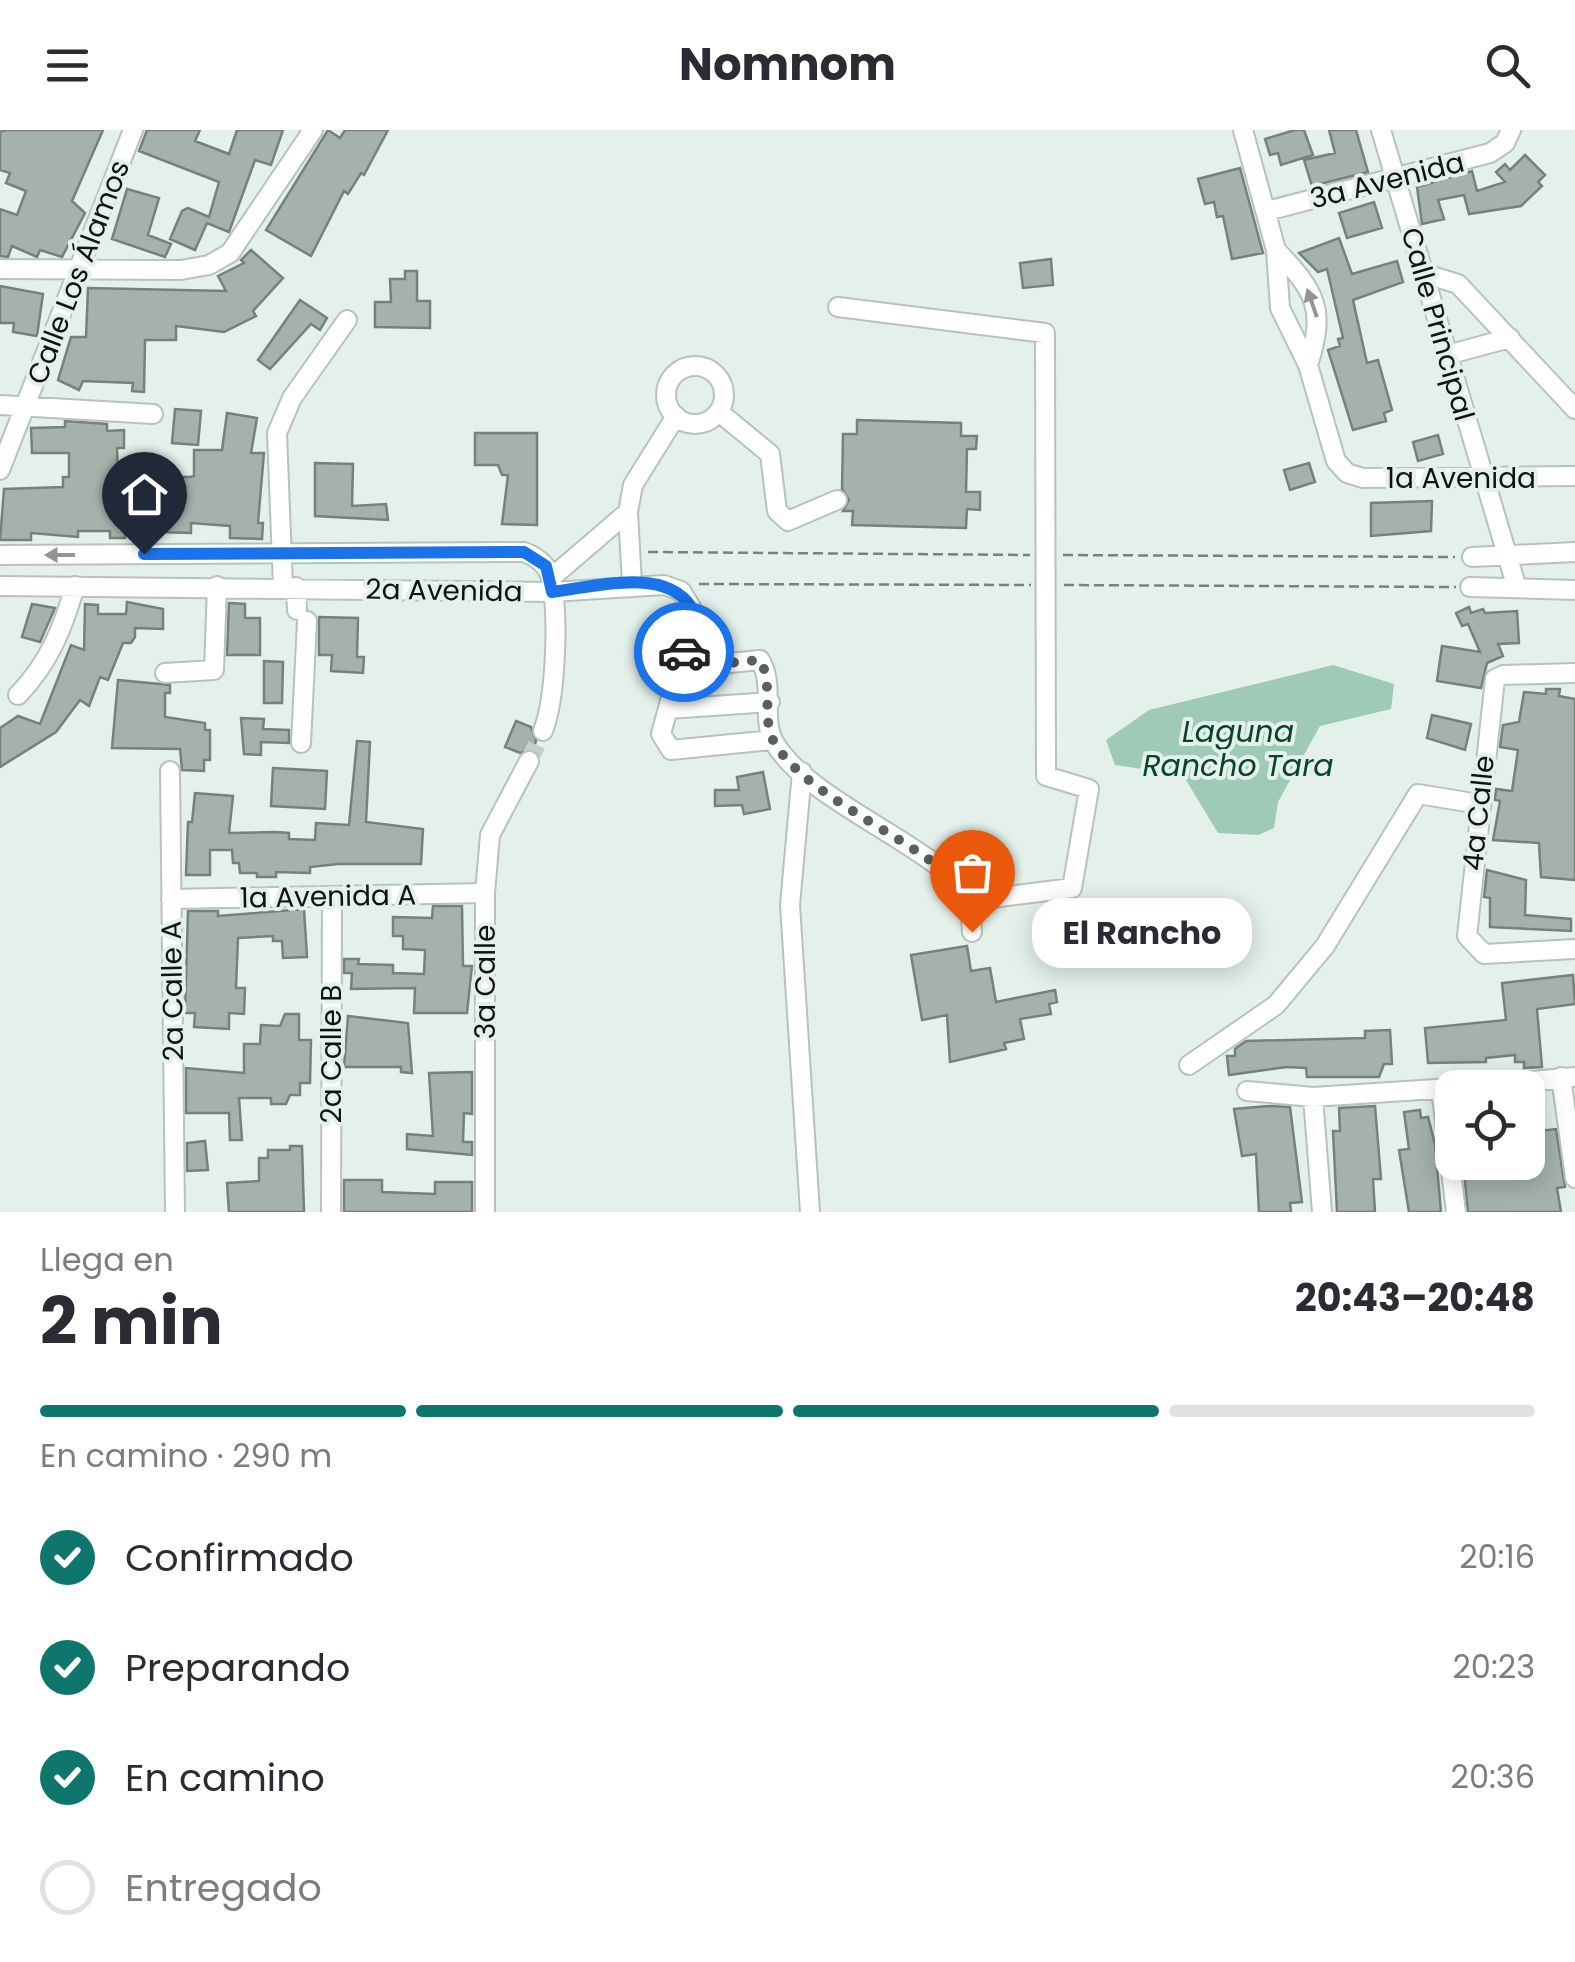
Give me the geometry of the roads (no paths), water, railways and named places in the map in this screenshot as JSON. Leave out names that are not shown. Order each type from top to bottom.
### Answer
[{"type":"street","name":"Calle Los Álamos","points":[[0,470],[133,130]]},
{"type":"street","points":[[0,269],[181,270],[209,265],[230,252],[313,130]]},
{"type":"street","points":[[1243,130],[1276,250],[1280,308],[1308,365]]},
{"type":"street","name":"Calle Principal","points":[[1381,130],[1516,586]]},
{"type":"street","name":"3a Avenida","points":[[1267,211],[1490,153],[1508,136]]},
{"type":"street","points":[[1276,250],[1300,276],[1316,302],[1319,330],[1308,365]]},
{"type":"street","points":[[1423,273],[1458,284],[1575,408]]},
{"type":"street","points":[[838,308],[1044,333],[1046,776],[1090,789],[1072,888],[968,901]]},
{"type":"street","points":[[301,744],[302,619],[295,587],[281,556],[278,434],[292,398],[348,320]]},
{"type":"street","points":[[1447,355],[1510,338]]},
{"type":"street","name":"1a Avenida","points":[[1308,365],[1336,461],[1347,473],[1363,478],[1575,476]]},
{"type":"street","points":[[691,366],[709,370],[722,384],[719,412],[693,424],[676,416],[667,391],[675,374],[691,366]]},
{"type":"street","points":[[0,406],[153,414]]},
{"type":"street","points":[[719,412],[770,454],[777,511],[788,520],[837,500]]},
{"type":"street","points":[[632,584],[628,512],[633,486],[676,416]]},
{"type":"street","points":[[543,731],[554,704],[551,585],[628,512]]},
{"type":"street","points":[[1501,538],[1526,552]]},
{"type":"street","name":"2a Avenida","points":[[0,555],[524,552],[536,556],[551,585],[0,586]]},
{"type":"street","points":[[1472,557],[1575,552]]},
{"type":"street","points":[[178,586],[180,554]]},
{"type":"street","points":[[551,585],[664,584],[681,591],[691,607],[660,734],[671,750],[772,740]]},
{"type":"street","points":[[18,695],[48,658],[63,627],[75,586]]},
{"type":"street","points":[[165,673],[214,670],[217,586]]},
{"type":"street","points":[[1470,587],[1575,590]]},
{"type":"street","points":[[679,668],[760,660],[767,672],[772,740],[820,790],[951,876],[968,901],[972,932]]},
{"type":"street","name":"4a Calle","points":[[1575,673],[1494,679],[1467,936],[1484,954],[1575,950]]},
{"type":"street","points":[[668,710],[770,702]]},
{"type":"street","name":"3a Calle","points":[[485,1212],[485,893],[490,835],[529,762]]},
{"type":"street","name":"2a Calle A","points":[[170,771],[176,1212]]},
{"type":"street","points":[[802,772],[790,905],[810,1212]]},
{"type":"street","points":[[1190,1065],[1276,1006],[1325,946],[1418,794],[1480,804]]},
{"type":"street","name":"1a Avenida A","points":[[171,899],[485,893]]},
{"type":"street","name":"2a Calle B","points":[[331,1212],[332,896]]},
{"type":"street","points":[[1568,1077],[1575,1178]]},
{"type":"street","points":[[1247,1091],[1314,1097],[1435,1089]]},
{"type":"street","points":[[1314,1097],[1322,1212]]},
{"type":"street","points":[[1454,1180],[1456,1212]]},
{"type":"water","name":"Laguna Rancho Tara","points":[[1333,665],[1394,684],[1391,709],[1320,726],[1278,802],[1274,828],[1258,835],[1218,833],[1183,775],[1115,765],[1106,740],[1149,710]]},
{"type":"tunnel","points":[[529,761],[543,731]]},
{"type":"place","name":"El Rancho","points":[[972,932]]}]
